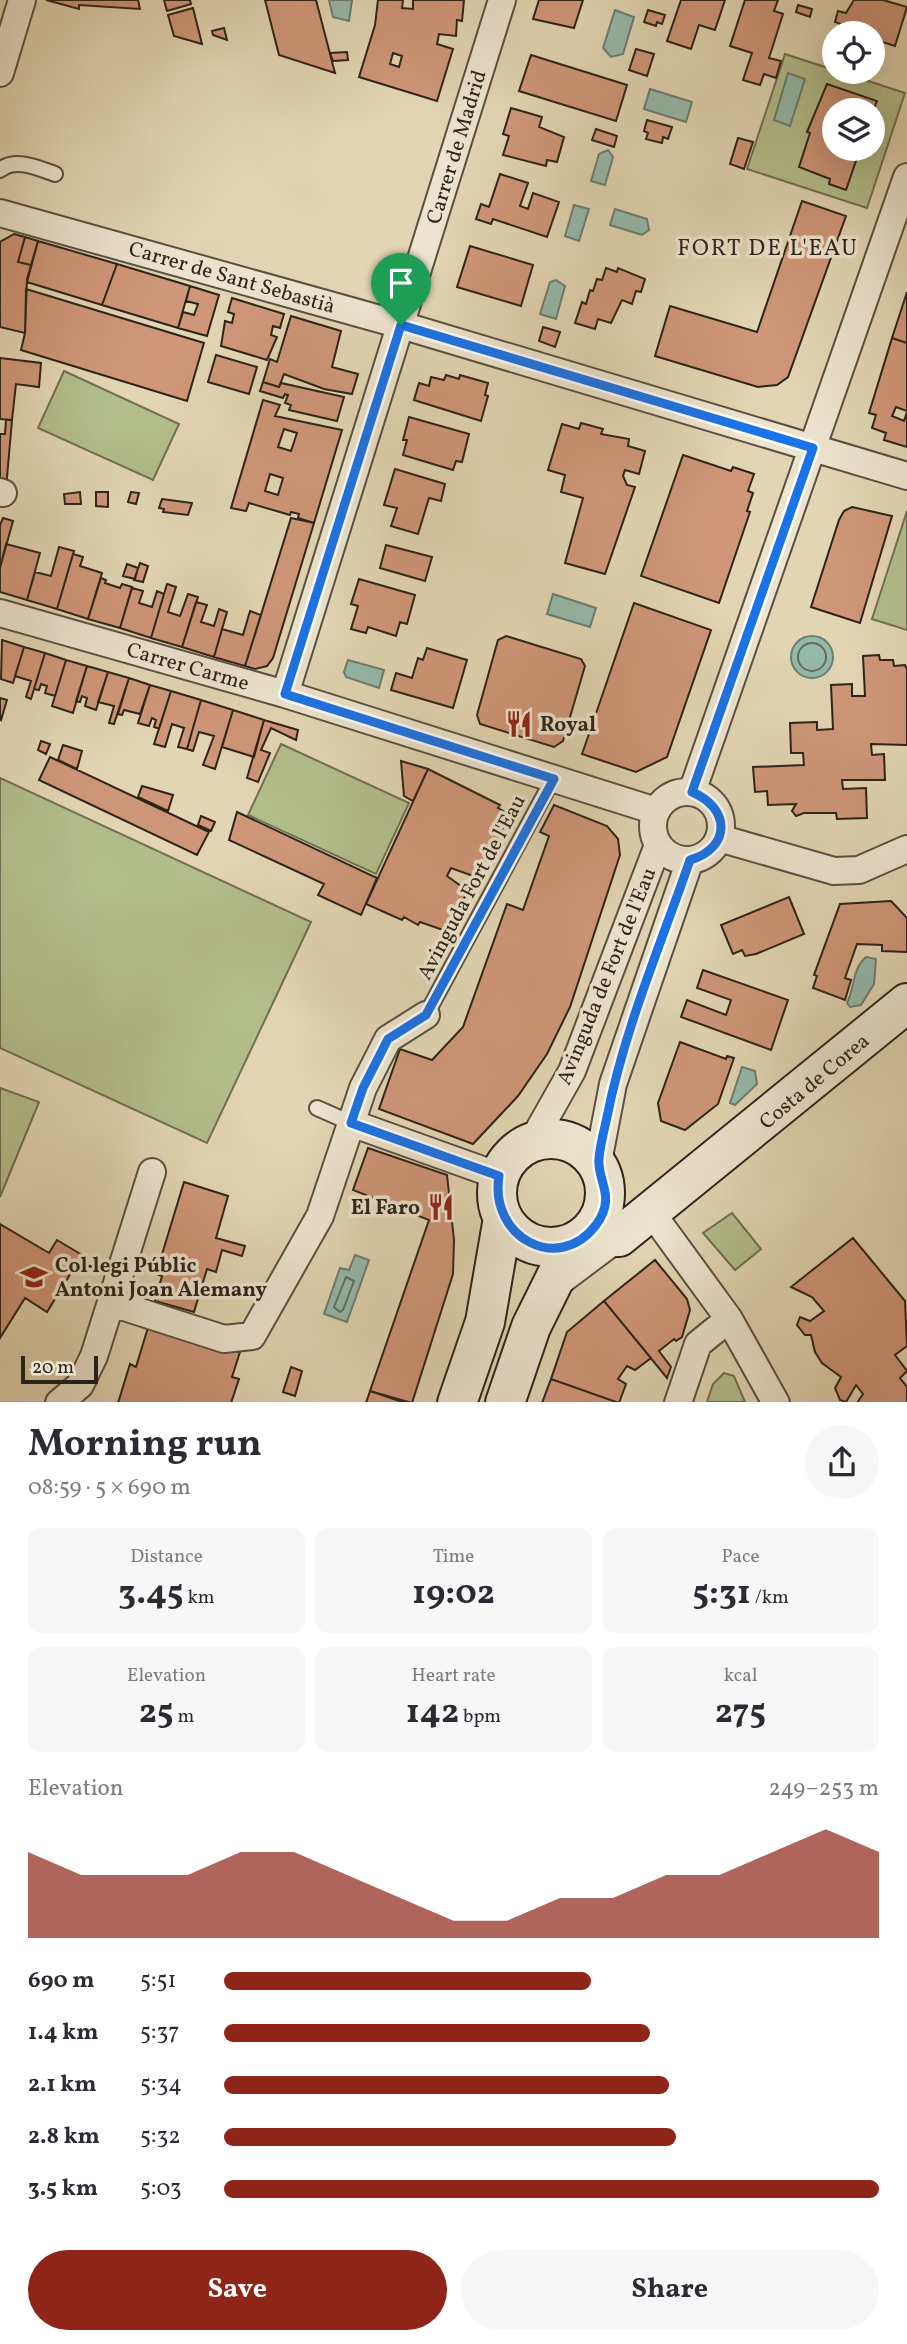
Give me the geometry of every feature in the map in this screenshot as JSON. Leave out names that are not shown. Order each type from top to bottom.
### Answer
[{"type":"street","name":"Carrer de Madrid","points":[[285,694],[502,0]]},
{"type":"street","points":[[0,73],[16,1]]},
{"type":"street","points":[[692,792],[907,177]]},
{"type":"street","name":"Carrer de Sant Sebastià","points":[[0,213],[401,325],[907,477]]},
{"type":"street","name":"Carrer Carme","points":[[0,613],[285,694],[656,811]]},
{"type":"street","points":[[692,792],[707,799],[718,811],[721,824],[719,838],[703,856],[690,860],[671,857],[658,845],[653,824],[656,811],[669,797],[692,792]]},
{"type":"street","points":[[719,838],[834,871],[859,870],[907,849]]},
{"type":"street","name":"Avinguda de Fort de l'Eau","points":[[532,1142],[572,1071],[658,845]]},
{"type":"street","name":"Avinguda de Fort de l'Eau","points":[[598,1162],[613,1084],[690,860]]},
{"type":"street","name":"Costa de Corea","points":[[651,1212],[907,1003]]},
{"type":"street","points":[[112,1303],[224,1339],[252,1336],[320,1216],[363,1088],[388,1039],[426,1015]]},
{"type":"street","points":[[351,1123],[499,1176]]},
{"type":"street","points":[[505,1402],[531,1327],[549,1291],[591,1239],[605,1205],[606,1186],[598,1162],[578,1145],[563,1139],[532,1142],[512,1155],[499,1176],[498,1205],[503,1218],[515,1234],[532,1244],[552,1247],[591,1239],[651,1212],[729,1319],[776,1402]]},
{"type":"street","points":[[59,1402],[80,1385],[112,1303],[152,1172]]},
{"type":"street","points":[[457,1402],[485,1322],[503,1218]]},
{"type":"street","points":[[678,1402],[698,1344],[729,1319]]},
{"type":"lane","points":[[0,170],[6,165],[26,164],[55,174]]},
{"type":"lane","name":"Avinguda Fort de l'Eau","points":[[426,1015],[554,779]]},
{"type":"lane","points":[[317,1108],[351,1123]]},
{"type":"green space","points":[[785,54],[822,66],[822,84],[877,84],[905,93],[885,154],[885,98],[822,98],[822,161],[883,161],[867,208],[747,169]]},
{"type":"green space","points":[[64,371],[179,424],[153,480],[38,428]]},
{"type":"green space","points":[[907,511],[907,630],[872,619]]},
{"type":"green space","points":[[281,744],[409,803],[376,874],[248,815]]},
{"type":"green space","points":[[0,778],[311,922],[207,1143],[0,1048]]},
{"type":"green space","points":[[0,1088],[39,1102],[0,1197]]},
{"type":"green space","points":[[732,1213],[761,1249],[735,1270],[703,1233]]},
{"type":"green space","points":[[724,1373],[734,1376],[745,1402],[707,1402],[713,1384]]},
{"type":"water","points":[[329,0],[352,0],[349,21],[333,17]]},
{"type":"water","points":[[615,10],[634,17],[623,54],[611,57],[603,48]]},
{"type":"water","points":[[788,73],[805,79],[790,126],[774,120]]},
{"type":"water","points":[[650,89],[692,102],[686,122],[644,109]]},
{"type":"water","points":[[608,150],[613,157],[605,185],[591,181],[599,154]]},
{"type":"water","points":[[574,205],[589,209],[579,241],[565,236]]},
{"type":"water","points":[[615,209],[647,219],[649,230],[642,235],[610,225]]},
{"type":"water","points":[[556,280],[565,286],[556,319],[540,314],[550,282]]},
{"type":"water","points":[[553,594],[596,608],[590,627],[547,614]]},
{"type":"water","points":[[812,636],[827,642],[833,657],[827,672],[812,678],[797,672],[791,657],[797,642]]},
{"type":"water","points":[[348,660],[384,670],[379,688],[346,677],[344,672]]},
{"type":"water","points":[[866,957],[876,959],[874,984],[861,1005],[850,1007],[847,1003],[856,973]]},
{"type":"water","points":[[742,1067],[755,1071],[757,1084],[735,1105],[730,1103]]},
{"type":"water","points":[[355,1255],[369,1260],[347,1322],[324,1314],[340,1268],[349,1270]]},
{"type":"building","points":[[46,0],[138,0],[140,9],[79,5],[79,9]]},
{"type":"building","points":[[164,0],[190,0],[191,4],[167,11]]},
{"type":"building","points":[[265,0],[316,0],[335,73],[279,55]]},
{"type":"building","points":[[378,0],[403,0],[402,8],[413,9],[413,0],[464,0],[462,21],[457,20],[456,36],[439,34],[437,44],[453,49],[437,101],[359,77],[375,25]],"holes":[[[393,53],[402,56],[399,67],[390,64]]]},
{"type":"building","points":[[539,0],[583,0],[574,28],[533,19]]},
{"type":"building","points":[[681,0],[725,0],[715,30],[699,25],[691,49],[667,41]]},
{"type":"building","points":[[745,0],[778,0],[774,11],[783,14],[769,58],[781,61],[776,78],[764,74],[760,85],[743,80],[752,53],[730,46]]},
{"type":"building","points":[[854,0],[883,0],[907,7],[895,46],[885,43],[885,21],[835,21],[838,11],[846,13]]},
{"type":"building","points":[[798,5],[812,9],[810,17],[796,12]]},
{"type":"building","points":[[193,8],[202,44],[174,36],[168,15]]},
{"type":"building","points":[[648,10],[665,15],[662,24],[657,22],[656,26],[644,22]]},
{"type":"building","points":[[224,28],[227,40],[213,35],[212,31]]},
{"type":"building","points":[[636,49],[654,54],[647,76],[629,70]]},
{"type":"building","points":[[347,52],[348,60],[333,61],[330,53]]},
{"type":"building","points":[[531,55],[627,85],[616,121],[519,91]]},
{"type":"building","points":[[827,84],[868,98],[822,98],[822,161],[856,161],[846,190],[829,184],[830,179],[799,167],[810,133],[807,132]]},
{"type":"building","points":[[511,108],[542,117],[539,127],[564,137],[557,162],[547,160],[546,166],[503,155],[509,136],[503,134]]},
{"type":"building","points":[[647,120],[672,127],[668,139],[663,137],[662,143],[646,139],[648,133],[644,131]]},
{"type":"building","points":[[596,129],[617,136],[614,147],[592,140]]},
{"type":"building","points":[[738,138],[753,142],[744,169],[730,164]]},
{"type":"building","points":[[500,174],[528,183],[520,206],[528,209],[533,193],[559,202],[547,237],[493,219],[491,224],[476,219],[481,204],[489,207]]},
{"type":"building","points":[[802,201],[846,216],[788,377],[777,385],[758,387],[655,356],[670,306],[757,332]]},
{"type":"building","points":[[14,234],[25,237],[18,262],[31,265],[27,279],[25,333],[0,327],[0,242]]},
{"type":"building","points":[[25,237],[38,241],[31,265],[18,262]]},
{"type":"building","points":[[38,241],[117,264],[102,305],[27,282]]},
{"type":"building","points":[[470,246],[533,265],[521,306],[457,287]]},
{"type":"building","points":[[117,264],[190,286],[178,328],[102,305]]},
{"type":"building","points":[[606,268],[617,272],[618,268],[645,279],[641,292],[636,291],[632,304],[622,300],[611,323],[598,319],[595,329],[575,323],[582,302],[586,304],[590,290],[593,291],[597,279],[602,280]]},
{"type":"building","points":[[190,286],[219,295],[207,336],[178,328],[183,312],[194,315],[198,304],[186,301]]},
{"type":"building","points":[[26,289],[204,343],[187,401],[21,350],[25,333]]},
{"type":"building","points":[[907,292],[907,343],[892,338]]},
{"type":"building","points":[[232,298],[284,314],[280,328],[273,326],[271,335],[277,337],[267,360],[221,346],[225,321],[232,323],[234,314],[228,312]]},
{"type":"building","points":[[291,316],[341,331],[332,367],[358,374],[352,394],[324,389],[284,374],[279,387],[263,382],[270,359],[277,362]]},
{"type":"building","points":[[543,327],[560,332],[555,347],[539,341]]},
{"type":"building","points":[[892,338],[907,343],[907,411],[896,407],[892,416],[904,421],[907,412],[907,447],[884,440],[886,433],[872,428],[876,415],[869,413]]},
{"type":"building","points":[[216,355],[257,367],[249,394],[208,382]]},
{"type":"building","points":[[0,358],[41,363],[39,387],[16,384],[12,420],[0,419]]},
{"type":"building","points":[[446,375],[459,379],[460,375],[488,383],[485,395],[488,396],[481,421],[414,400],[419,383],[429,386],[431,377],[444,380]]},
{"type":"building","points":[[263,382],[279,387],[281,383],[344,397],[337,421],[289,410],[291,405],[285,403],[288,395],[285,394],[283,398],[260,391]]},
{"type":"building","points":[[263,400],[280,405],[275,416],[342,430],[314,523],[298,518],[299,514],[291,512],[290,515],[249,503],[246,511],[231,508]],"holes":[[[284,429],[297,433],[291,451],[278,447]],[[270,474],[283,478],[278,495],[265,491]]]},
{"type":"building","points":[[409,417],[469,434],[462,462],[456,461],[453,470],[403,455],[407,440],[403,440]]},
{"type":"building","points":[[6,420],[12,420],[6,489],[0,489],[0,434],[5,434]]},
{"type":"building","points":[[581,423],[603,429],[601,434],[629,439],[628,446],[645,451],[639,474],[625,470],[623,476],[627,485],[635,487],[605,574],[565,563],[583,498],[561,492],[565,475],[548,470],[562,424],[579,429]]},
{"type":"building","points":[[683,455],[731,471],[733,467],[754,474],[748,491],[753,493],[747,511],[750,512],[719,603],[641,576]]},
{"type":"building","points":[[395,469],[445,484],[441,501],[429,498],[418,534],[391,526],[397,508],[384,505]]},
{"type":"building","points":[[80,492],[81,504],[65,504],[64,494]]},
{"type":"building","points":[[96,492],[108,492],[108,507],[96,506]]},
{"type":"building","points":[[131,492],[139,493],[136,504],[128,502]]},
{"type":"building","points":[[162,499],[192,503],[188,515],[163,512],[164,509],[159,508]]},
{"type":"building","points":[[852,507],[892,516],[860,623],[811,607],[839,520],[844,511]]},
{"type":"building","points":[[3,518],[13,521],[0,568],[0,525]]},
{"type":"building","points":[[291,518],[314,523],[273,658],[267,666],[255,669],[245,666]]},
{"type":"building","points":[[6,544],[40,553],[27,600],[0,592],[0,568]]},
{"type":"building","points":[[386,545],[432,557],[425,581],[380,568]]},
{"type":"building","points":[[59,547],[74,551],[57,609],[27,600],[35,572],[51,576]]},
{"type":"building","points":[[73,554],[83,557],[80,566],[102,573],[88,619],[57,609]]},
{"type":"building","points":[[140,563],[148,566],[143,582],[134,580]]},
{"type":"building","points":[[127,564],[138,568],[135,579],[123,576]]},
{"type":"building","points":[[101,578],[106,580],[105,583],[120,588],[122,584],[132,587],[120,628],[88,619]]},
{"type":"building","points":[[359,579],[415,595],[407,624],[400,622],[396,636],[368,627],[366,633],[351,629],[358,606],[351,604]]},
{"type":"building","points":[[167,584],[176,587],[168,612],[180,616],[188,594],[198,597],[182,647],[151,638]]},
{"type":"building","points":[[132,588],[143,591],[139,603],[152,607],[157,591],[164,594],[151,638],[120,628]]},
{"type":"building","points":[[196,602],[207,605],[201,622],[214,626],[219,609],[227,612],[214,657],[182,647]]},
{"type":"building","points":[[634,603],[711,630],[667,757],[636,772],[582,754]]},
{"type":"building","points":[[250,611],[261,615],[245,666],[214,657],[222,629],[243,635]]},
{"type":"building","points":[[506,636],[581,659],[585,666],[563,741],[554,747],[480,724],[477,715],[498,640]]},
{"type":"building","points":[[2,640],[24,647],[13,683],[1,679]]},
{"type":"building","points":[[24,647],[45,653],[31,699],[26,697],[31,681],[15,676]]},
{"type":"building","points":[[427,648],[467,660],[453,708],[391,690],[396,673],[412,678],[418,658],[423,660]]},
{"type":"building","points":[[45,653],[66,660],[55,696],[45,693],[47,686],[41,684],[39,690],[34,689]]},
{"type":"building","points":[[879,655],[880,660],[893,660],[894,666],[905,665],[907,669],[907,745],[871,744],[872,755],[884,754],[885,780],[842,780],[843,789],[866,788],[867,818],[837,819],[836,813],[804,813],[796,816],[792,811],[796,804],[768,805],[767,791],[755,792],[753,767],[804,765],[803,753],[791,753],[790,723],[817,722],[817,730],[833,729],[831,685],[852,684],[852,696],[865,696],[863,656]]},
{"type":"building","points":[[66,660],[87,666],[73,713],[52,706]]},
{"type":"building","points":[[87,666],[108,672],[96,710],[85,706],[87,698],[82,696],[80,702],[76,701]]},
{"type":"building","points":[[108,672],[129,678],[114,724],[109,723],[114,706],[98,702]]},
{"type":"building","points":[[129,678],[150,685],[140,714],[124,710],[122,715],[118,714]]},
{"type":"building","points":[[150,685],[171,691],[159,729],[154,727],[156,720],[152,718],[149,726],[138,723]]},
{"type":"building","points":[[171,691],[201,700],[187,749],[178,747],[184,728],[172,724],[165,747],[154,744]]},
{"type":"building","points":[[0,698],[7,700],[1,720],[0,719]]},
{"type":"building","points":[[201,700],[233,710],[215,769],[203,765],[214,736],[199,732],[193,751],[187,749]]},
{"type":"building","points":[[233,710],[264,720],[254,757],[222,747]]},
{"type":"building","points":[[264,720],[298,730],[296,740],[271,728],[261,750],[270,753],[258,782],[247,778]]},
{"type":"building","points":[[41,741],[50,744],[46,754],[38,750]]},
{"type":"building","points":[[63,745],[82,751],[77,769],[58,760]]},
{"type":"building","points":[[50,757],[209,832],[197,855],[39,780]]},
{"type":"building","points":[[401,761],[428,769],[413,801],[404,796]]},
{"type":"building","points":[[428,769],[500,805],[498,808],[510,815],[476,877],[451,868],[447,876],[468,891],[446,931],[420,922],[418,925],[404,917],[402,920],[366,904]]},
{"type":"building","points":[[142,786],[173,795],[168,811],[138,797]]},
{"type":"building","points":[[554,805],[607,826],[618,839],[620,855],[570,1007],[547,1054],[518,1096],[473,1144],[379,1109],[400,1049],[432,1060],[463,1027],[507,904],[523,910],[549,836],[540,832]]},
{"type":"building","points":[[237,812],[377,878],[361,915],[318,895],[324,884],[229,840]]},
{"type":"building","points":[[201,816],[215,822],[211,831],[198,825]]},
{"type":"building","points":[[789,897],[804,934],[756,954],[745,956],[742,950],[733,954],[721,925]]},
{"type":"building","points":[[891,901],[907,918],[907,952],[882,951],[882,945],[857,944],[845,978],[851,980],[845,1000],[813,988],[817,976],[814,975],[840,904]]},
{"type":"building","points":[[703,970],[788,1000],[771,1050],[681,1017],[687,1000],[726,1015],[731,1000],[697,988]]},
{"type":"building","points":[[680,1042],[726,1059],[727,1056],[734,1058],[718,1104],[685,1130],[661,1121],[658,1103]]},
{"type":"building","points":[[368,1148],[447,1175],[454,1240],[453,1274],[412,1402],[370,1391],[429,1220],[353,1190]]},
{"type":"building","points":[[184,1182],[228,1196],[216,1238],[245,1246],[242,1256],[222,1250],[216,1272],[207,1269],[194,1312],[155,1301],[162,1276],[156,1274]]},
{"type":"building","name":"Col·legi Públic Antoni Joan Alemany","points":[[0,1224],[49,1253],[57,1240],[82,1255],[47,1312],[25,1298],[0,1338]]},
{"type":"building","points":[[853,1238],[905,1301],[907,1346],[895,1355],[907,1371],[900,1378],[907,1387],[907,1402],[858,1402],[863,1394],[856,1385],[846,1402],[840,1400],[835,1388],[841,1377],[822,1363],[815,1352],[811,1335],[805,1335],[797,1325],[800,1317],[810,1321],[824,1311],[812,1297],[791,1287]]},
{"type":"building","points":[[655,1260],[687,1299],[690,1310],[682,1337],[676,1341],[674,1339],[659,1351],[671,1367],[667,1378],[604,1301]]},
{"type":"building","points":[[604,1301],[651,1358],[635,1370],[627,1366],[618,1379],[626,1384],[619,1402],[616,1402],[551,1379],[567,1332]]},
{"type":"building","points":[[149,1324],[240,1352],[232,1377],[239,1379],[231,1402],[118,1402],[130,1364],[136,1367]]},
{"type":"building","points":[[291,1367],[302,1371],[295,1396],[283,1392]]},
{"type":"building","points":[[551,1379],[616,1402],[542,1402]]},
{"type":"building","points":[[370,1391],[402,1402],[366,1402]]},
{"type":"place","name":"Royal","points":[[519,724]]},
{"type":"place","name":"El Faro","points":[[441,1207]]},
{"type":"place","name":"Col·legi Públic Antoni Joan Alemany","points":[[34,1277]]},
{"type":"district","name":"FORT DE L'EAU","points":[[768,247]]},
{"type":"route","points":[[401,325],[813,448],[692,792],[707,799],[718,811],[721,824],[719,838],[714,847],[703,856],[690,860],[613,1084],[598,1162],[606,1186],[605,1205],[596,1224],[583,1238],[572,1244],[552,1247],[532,1244],[515,1234],[503,1218],[498,1205],[499,1176],[351,1123],[363,1088],[388,1039],[426,1015],[554,779],[285,694],[401,325]]}]
